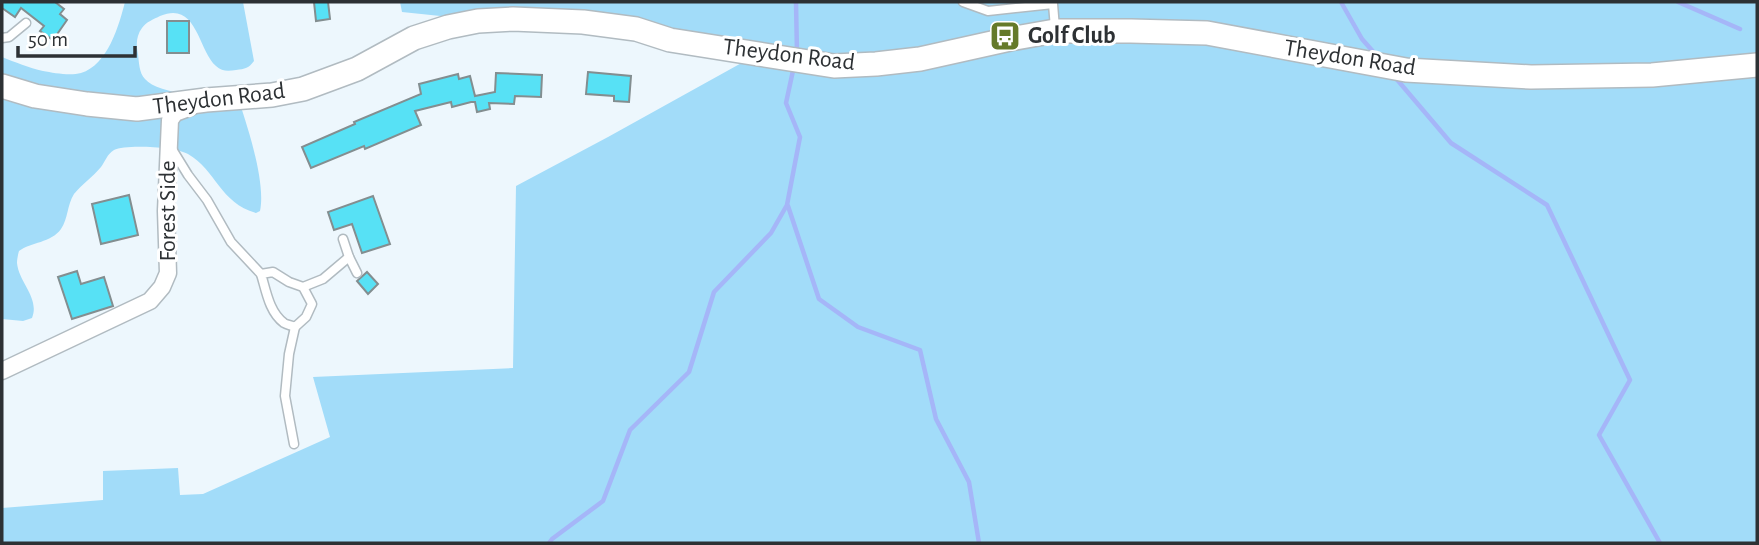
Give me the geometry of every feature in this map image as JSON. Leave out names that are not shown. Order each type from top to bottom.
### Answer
[{"type":"street","name":"Theydon Road","points":[[2,86],[35,96],[137,109],[272,95],[303,89],[357,69],[415,38],[448,27],[478,21],[513,19],[583,22],[636,29],[670,40],[834,66],[920,59],[1010,38],[1055,31],[1207,33],[1406,70],[1531,77],[1652,75],[1757,65]]},
{"type":"street","name":"Forest Side","points":[[2,371],[150,300],[162,287],[168,273],[166,211],[170,120],[175,113],[206,100]]},
{"type":"lane","points":[[963,2],[988,10],[1026,4],[1053,4],[1055,31]]},
{"type":"lane","points":[[2,38],[9,37],[26,23]]},
{"type":"lane","points":[[169,144],[207,200],[231,243],[261,274],[274,312],[284,323],[295,327]]},
{"type":"lane","points":[[343,239],[357,273]]},
{"type":"lane","points":[[261,274],[273,272],[303,287],[323,279],[349,257]]},
{"type":"lane","points":[[294,444],[285,396],[295,327],[306,317],[312,304],[303,287]]},
{"type":"shaded area","points":[[125,2],[243,2],[254,61],[246,68],[228,71],[218,68],[189,21],[182,15],[172,13],[160,16],[144,26],[139,34],[137,47],[142,74],[152,84],[175,92],[239,101],[261,186],[260,211],[256,213],[234,202],[188,154],[151,147],[114,150],[98,171],[74,194],[57,234],[19,251],[17,263],[33,304],[32,318],[23,321],[2,319],[2,57],[43,71],[67,74],[90,69],[111,43]]},
{"type":"shaded area","points":[[400,2],[1757,2],[1757,543],[2,543],[2,508],[103,500],[103,471],[178,468],[180,495],[203,494],[330,437],[313,377],[513,368],[516,186],[765,50],[402,12]]},
{"type":"building","points":[[2,2],[55,2],[64,9],[60,14],[67,20],[53,40],[40,31],[44,26],[21,8],[15,17],[2,8]]},
{"type":"building","points":[[314,2],[328,2],[330,19],[316,21]]},
{"type":"building","points":[[167,21],[189,21],[189,53],[167,53]]},
{"type":"building","points":[[588,72],[631,76],[629,102],[614,101],[614,96],[586,94]]},
{"type":"building","points":[[496,73],[542,75],[541,97],[515,96],[514,104],[489,103],[490,109],[477,112],[475,102],[452,107],[451,102],[415,111],[421,125],[311,168],[302,147],[421,94],[419,84],[458,74],[459,79],[470,76],[475,96],[495,92]]},
{"type":"building","points":[[129,195],[138,235],[101,244],[92,204]]},
{"type":"building","points":[[373,196],[390,244],[362,253],[352,224],[334,230],[328,212]]},
{"type":"building","points":[[77,271],[81,284],[104,277],[113,306],[72,319],[58,277]]},
{"type":"building","points":[[367,272],[378,284],[368,294],[357,281]]},
{"type":"waterway","points":[[796,2],[797,54]]},
{"type":"waterway","points":[[1341,2],[1362,39],[1377,56]]},
{"type":"waterway","points":[[1678,2],[1740,29]]},
{"type":"waterway","points":[[549,543],[603,501],[630,430],[689,372],[714,292],[771,233],[787,205],[800,137],[786,103],[794,66]]},
{"type":"waterway","points":[[1394,76],[1451,143],[1547,205],[1630,380],[1599,435],[1660,543]]},
{"type":"waterway","points":[[788,206],[819,299],[858,327],[920,350],[936,419],[969,482],[979,543]]},
{"type":"place","name":"Golf Club","points":[[1005,36]]}]
